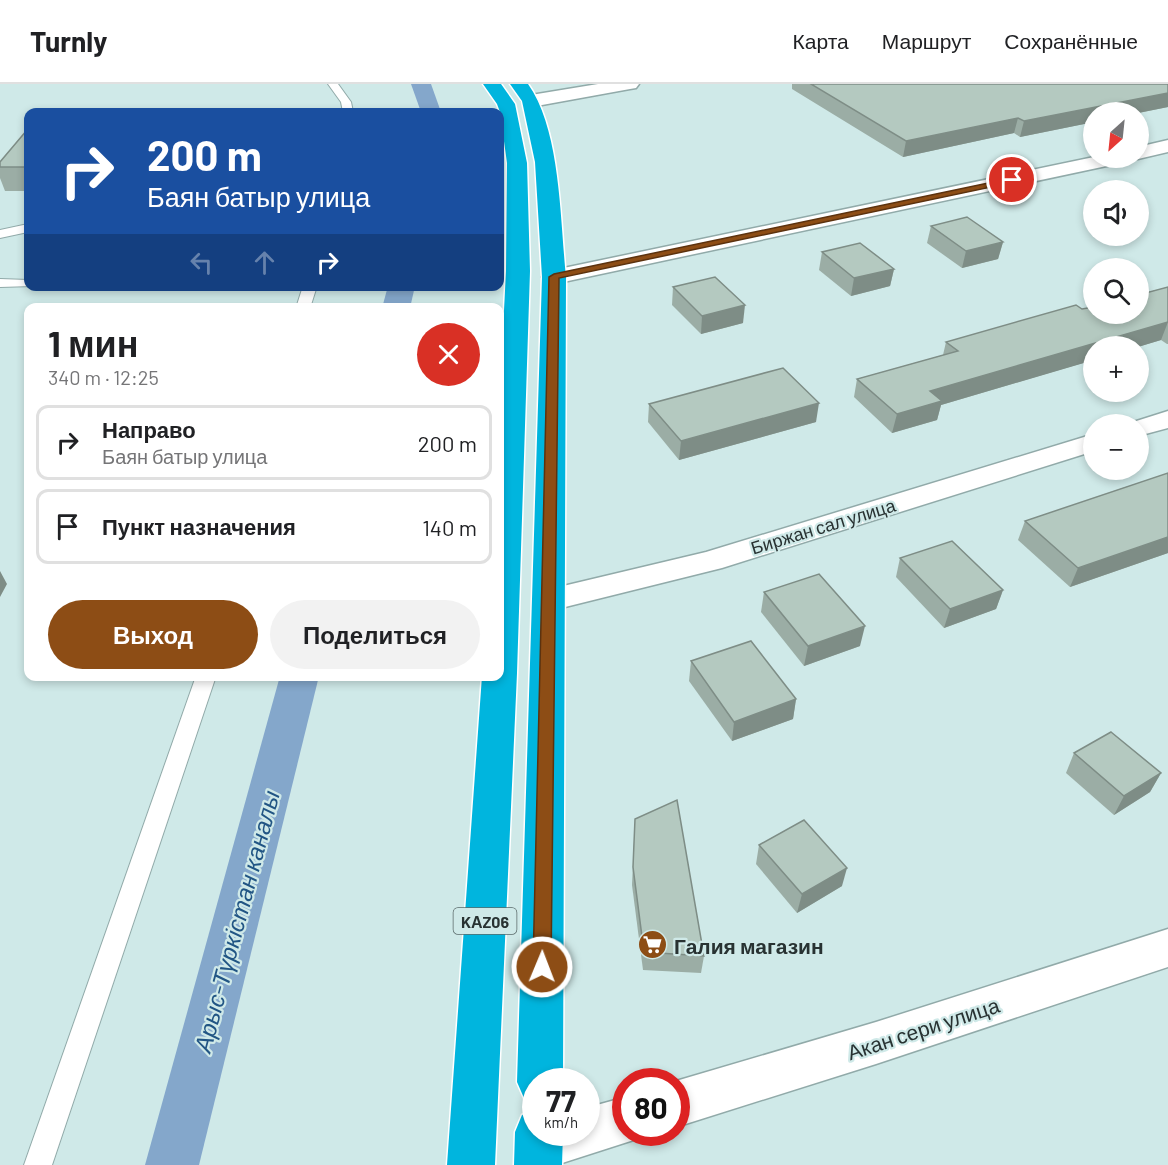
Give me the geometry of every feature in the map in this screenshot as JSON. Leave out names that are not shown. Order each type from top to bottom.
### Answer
[{"type":"highway","name":"KАZ06","points":[[492,84],[506,104],[517,163],[518,271],[504,569]]},
{"type":"highway","name":"KАZ06","points":[[525,93],[545,162],[554,277],[540,1068]]},
{"type":"highway","name":"KАZ06","points":[[471,1165],[499,681]]},
{"type":"street","points":[[525,93],[630,84]]},
{"type":"street","points":[[1149,150],[1168,146]]},
{"type":"street","points":[[554,277],[1083,165]]},
{"type":"street","points":[[1149,425],[1168,419]]},
{"type":"street","name":"Биржан сал улица","points":[[549,600],[711,561],[1083,445]]},
{"type":"street","name":"Акан сери улица","points":[[690,1100],[876,1043],[1168,948]]},
{"type":"lane","points":[[333,84],[346,102],[347,108]]},
{"type":"lane","points":[[0,234],[24,229]]},
{"type":"lane","points":[[0,283],[24,284]]},
{"type":"lane","points":[[38,1165],[204,681]]},
{"type":"building","points":[[811,84],[1168,84],[1168,93],[1122,102],[1083,102],[1083,110],[1024,121],[1018,118],[906,141]]},
{"type":"building","points":[[24,134],[24,167],[0,167],[0,162]]},
{"type":"building","points":[[967,217],[1003,242],[966,251],[931,226]]},
{"type":"building","points":[[860,243],[894,269],[854,278],[822,252]]},
{"type":"building","points":[[715,277],[745,305],[702,316],[673,287]]},
{"type":"building","points":[[1168,287],[1168,322],[1120,336],[1083,336],[1083,347],[930,391],[942,401],[897,414],[857,379],[958,351],[946,342],[1076,305],[1083,309],[1083,324],[1149,324],[1149,292]]},
{"type":"building","points":[[783,368],[819,403],[681,441],[649,404]]},
{"type":"building","points":[[1168,473],[1168,537],[1078,568],[1025,521],[1149,480]]},
{"type":"building","points":[[952,541],[1003,590],[950,609],[900,558]]},
{"type":"building","points":[[819,574],[865,626],[808,646],[764,592]]},
{"type":"building","points":[[751,641],[796,699],[734,722],[691,661]]},
{"type":"building","points":[[1111,732],[1161,773],[1124,796],[1074,753]]},
{"type":"building","points":[[677,800],[704,956],[644,952],[633,867],[635,819]]},
{"type":"building","points":[[804,820],[847,868],[802,894],[759,845]]},
{"type":"waterway","name":"Арыс-Түркістан каналы","points":[[421,84],[430,108]]},
{"type":"waterway","name":"Арыс-Түркістан каналы","points":[[397,303],[401,291]]},
{"type":"waterway","name":"Арыс-Түркістан каналы","points":[[172,1165],[299,681]]},
{"type":"place","name":"Галия магазин","points":[[653,945]]},
{"type":"route","points":[[542,967],[554,277],[1012,180]]}]
